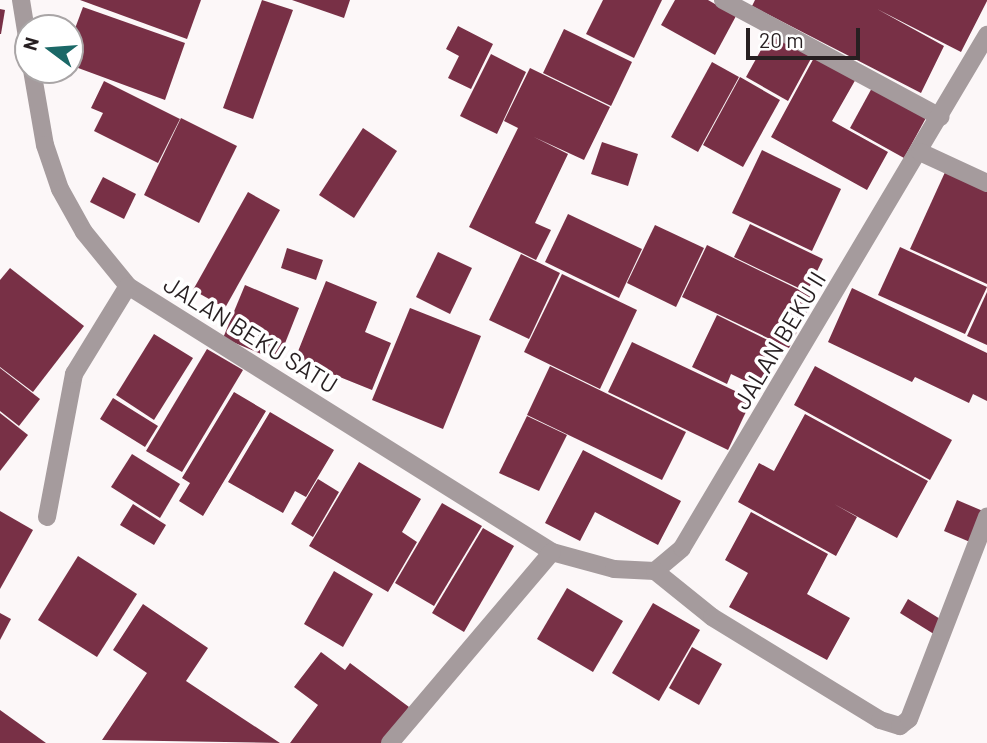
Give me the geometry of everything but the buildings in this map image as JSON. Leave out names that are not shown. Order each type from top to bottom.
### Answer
[{"type":"street","points":[[723,0],[940,117]]},
{"type":"street","name":"JALAN BEKU II","points":[[655,571],[682,548],[920,152],[987,35]]},
{"type":"street","name":"JALAN BEKU SATU","points":[[34,84],[45,145],[60,189],[84,232],[128,286],[552,552]]},
{"type":"street","points":[[920,152],[987,183]]},
{"type":"street","points":[[47,517],[75,374],[128,286]]},
{"type":"street","points":[[390,743],[552,552],[614,569],[655,571],[712,617],[880,720],[900,726],[909,719],[987,517]]}]
